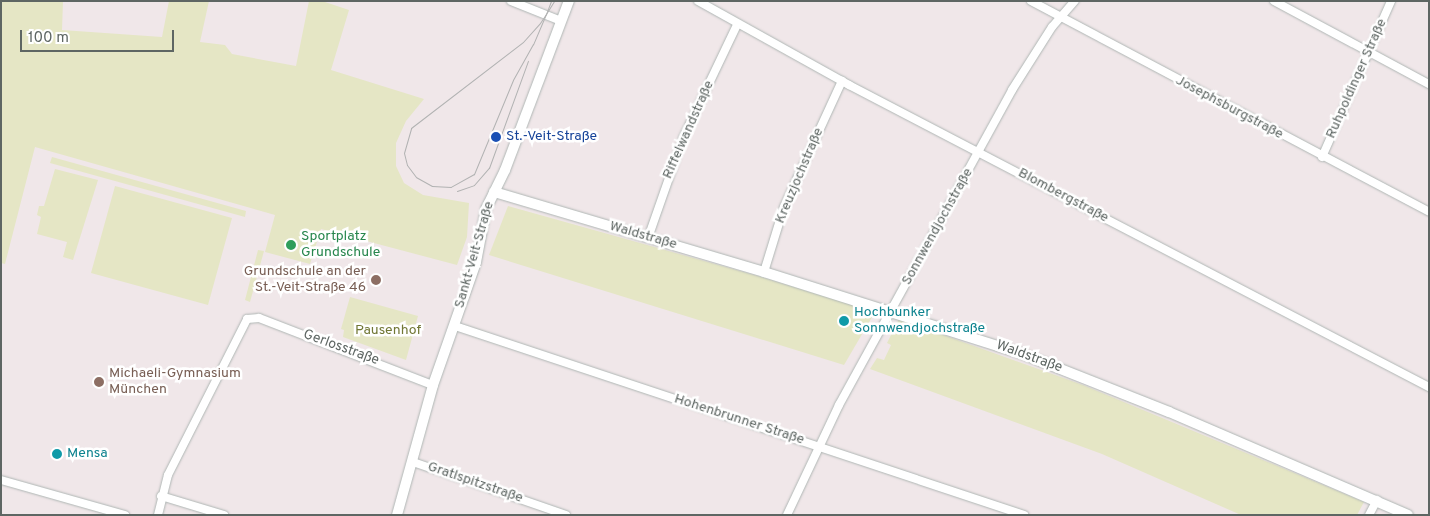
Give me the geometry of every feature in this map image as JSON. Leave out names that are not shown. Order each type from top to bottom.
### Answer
[{"type":"street","points":[[511,1],[561,21]]},
{"type":"street","name":"Sankt-Veit-Straße","points":[[397,515],[433,385],[476,262],[486,209],[569,1]]},
{"type":"street","name":"Blombergstraße","points":[[698,1],[737,25],[842,81],[1429,387]]},
{"type":"street","name":"Josephsburgstraße","points":[[1031,1],[1322,157],[1429,212]]},
{"type":"street","name":"Sonnwendjochstraße","points":[[787,515],[819,446],[1012,90],[1061,18],[1075,1]]},
{"type":"street","points":[[1274,1],[1429,84]]},
{"type":"street","name":"Ruhpoldinger Straße","points":[[1322,157],[1370,53],[1391,1]]},
{"type":"street","name":"Riffelwandstraße","points":[[648,238],[679,147],[737,25]]},
{"type":"street","name":"Kreuzjochstraße","points":[[764,272],[784,207],[842,81]]},
{"type":"street","name":"Waldstraße","points":[[494,192],[764,272],[1086,378],[1377,500],[1408,515]]},
{"type":"street","name":"Gerlosstraße","points":[[161,496],[197,417],[247,318],[259,318],[433,385]]},
{"type":"street","name":"Hohenbrunner Straße","points":[[454,326],[1024,515]]},
{"type":"street","name":"Gratlspitzstraße","points":[[413,462],[566,515]]},
{"type":"street","points":[[1,480],[125,515]]},
{"type":"street","points":[[158,515],[161,496],[224,515]]},
{"type":"street","points":[[1369,515],[1377,500]]},
{"type":"green space","points":[[1,1],[63,1],[62,30],[162,37],[169,1],[209,1],[200,42],[225,45],[232,54],[296,66],[309,1],[322,1],[349,10],[331,70],[424,99],[406,121],[396,143],[396,166],[404,183],[423,195],[469,203],[467,237],[457,265],[321,229],[310,264],[265,252],[275,215],[35,147],[5,264],[1,263]]},
{"type":"green space","points":[[52,157],[246,211],[245,217],[50,163]]},
{"type":"green space","points":[[55,169],[98,180],[73,260],[63,257],[67,242],[37,234],[41,217],[37,215],[39,206],[44,206]]},
{"type":"green space","points":[[115,186],[232,218],[208,305],[91,273]]},
{"type":"green space","points":[[508,206],[758,276],[875,312],[844,365],[489,255]]},
{"type":"green space","points":[[258,250],[264,251],[250,302],[245,300]]},
{"type":"green space","name":"Pausenhof","points":[[350,297],[418,316],[406,360],[343,337],[344,330],[341,329]]},
{"type":"green space","points":[[899,319],[1083,385],[1364,502],[1357,515],[1241,515],[1102,454],[870,369],[877,358],[884,360],[891,345],[887,343]]},
{"type":"tram line","points":[[551,1],[546,14],[533,44],[513,80],[474,174],[451,187],[432,186],[416,177],[407,165],[404,153],[411,128],[523,42],[540,23],[546,14],[554,1]]},
{"type":"tram line","points":[[457,191],[474,185],[489,168],[528,61]]},
{"type":"place","name":"St.-Veit-Straße","points":[[496,137]]},
{"type":"place","name":"Sportplatz Grundschule","points":[[291,245]]},
{"type":"place","name":"Grundschule an der St.-Veit-Straße 46","points":[[376,280]]},
{"type":"place","name":"Hochbunker Sonnwendjochstraße","points":[[844,321]]},
{"type":"place","name":"Michaeli-Gymnasium München","points":[[99,382]]},
{"type":"place","name":"Mensa","points":[[57,454]]}]
